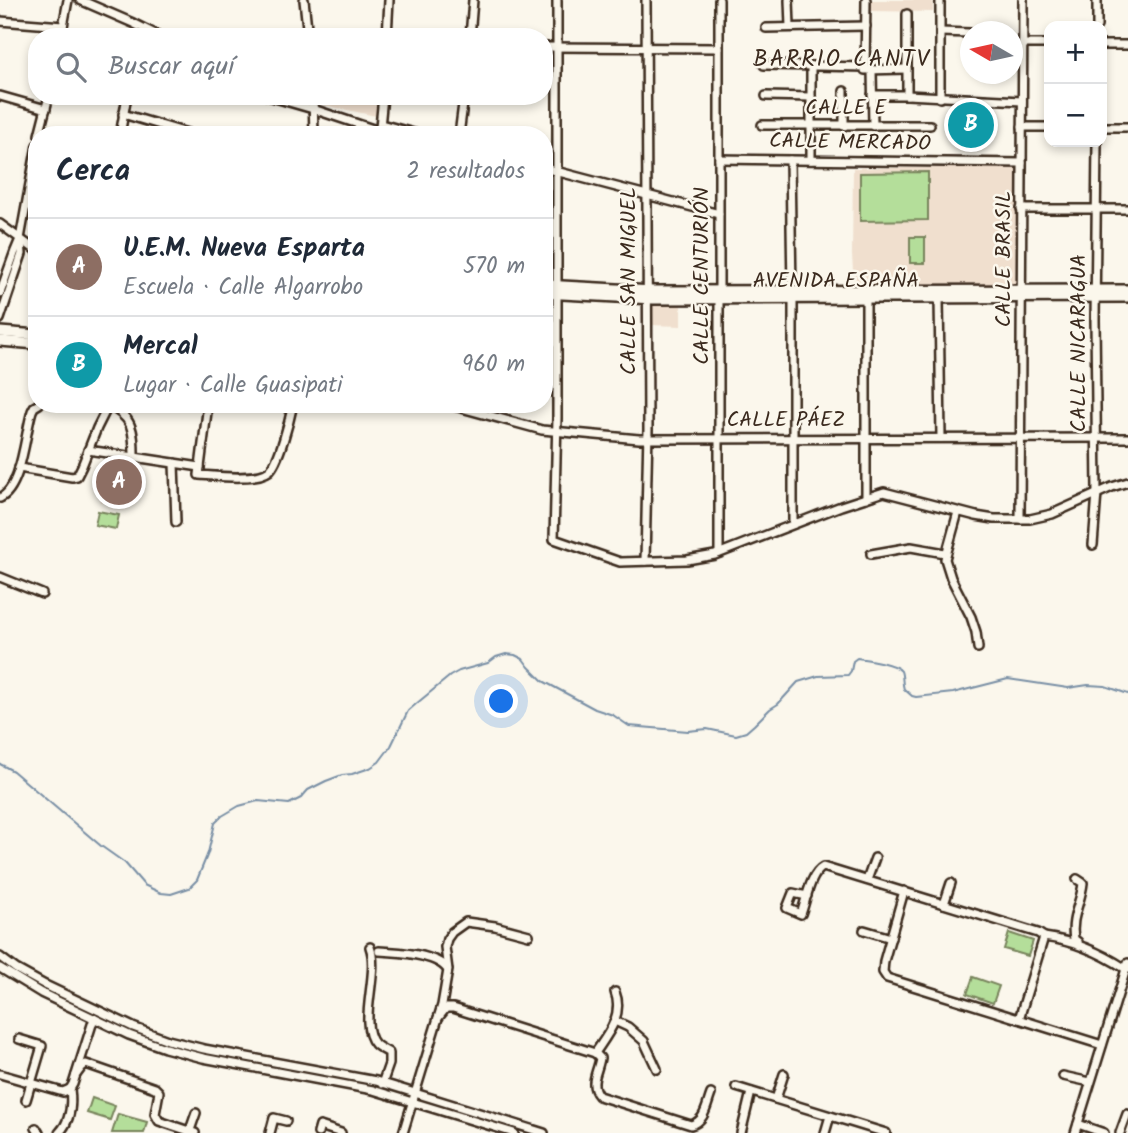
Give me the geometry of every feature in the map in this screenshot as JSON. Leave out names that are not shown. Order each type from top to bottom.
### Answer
[{"type":"main road","name":"AVENIDA ESPAÑA","points":[[553,288],[557,290]]},
{"type":"main road","name":"AVENIDA ESPAÑA","points":[[553,291],[646,295],[792,295],[1095,294],[1128,290]]},
{"type":"main road","name":"AVENIDA ESPAÑA","points":[[792,295],[939,298],[1021,294]]},
{"type":"main road","name":"AVENIDA ESPAÑA","points":[[1095,294],[1128,298]]},
{"type":"main road","points":[[0,332],[28,334]]},
{"type":"main road","points":[[0,341],[28,343]]},
{"type":"street","points":[[0,22],[63,26],[68,0]]},
{"type":"street","points":[[80,0],[144,28]]},
{"type":"street","points":[[304,0],[307,28]]},
{"type":"street","points":[[387,28],[389,0]]},
{"type":"street","points":[[471,28],[473,0]]},
{"type":"street","points":[[557,0],[557,432],[554,539],[614,561],[696,559],[884,492],[986,518],[1020,519],[1045,517],[1128,482]]},
{"type":"street","name":"CALLE SAN MIGUEL","points":[[645,561],[646,0]]},
{"type":"street","name":"CALLE CENTURIÓN","points":[[719,0],[719,553]]},
{"type":"street","points":[[789,0],[790,27]]},
{"type":"street","points":[[866,0],[873,125]]},
{"type":"street","points":[[940,0],[940,98]]},
{"type":"street","name":"CALLE BRASIL","points":[[1022,21],[1023,0]]},
{"type":"street","points":[[1097,0],[1097,21]]},
{"type":"street","points":[[906,14],[907,95]]},
{"type":"street","points":[[766,28],[866,26]]},
{"type":"street","points":[[940,32],[960,33]]},
{"type":"street","points":[[1023,44],[1044,44]]},
{"type":"street","points":[[1107,45],[1128,45]]},
{"type":"street","points":[[553,47],[719,48]]},
{"type":"street","points":[[764,65],[907,69]]},
{"type":"street","points":[[811,66],[811,160]]},
{"type":"street","name":"CALLE BRASIL","points":[[1020,519],[1022,84]]},
{"type":"street","points":[[844,91],[844,126]]},
{"type":"street","points":[[872,96],[907,95],[1022,101]]},
{"type":"street","points":[[0,96],[28,104]]},
{"type":"street","points":[[766,96],[811,97]]},
{"type":"street","points":[[32,105],[46,109]]},
{"type":"street","points":[[41,126],[47,105]]},
{"type":"street","points":[[122,126],[126,105]]},
{"type":"street","points":[[299,105],[366,126]]},
{"type":"street","points":[[313,105],[314,126]]},
{"type":"street","points":[[379,126],[382,105]]},
{"type":"street","points":[[460,126],[463,105]]},
{"type":"street","points":[[124,114],[164,126]]},
{"type":"street","name":"CALLE E","points":[[762,125],[930,125]]},
{"type":"street","points":[[1022,127],[1044,127]]},
{"type":"street","points":[[1107,127],[1128,127]]},
{"type":"street","name":"CALLE NICARAGUA","points":[[1093,545],[1097,493],[1097,147]]},
{"type":"street","name":"CALLE MERCADO","points":[[719,159],[1022,163]]},
{"type":"street","points":[[790,160],[793,524]]},
{"type":"street","points":[[553,170],[719,214]]},
{"type":"street","points":[[0,293],[20,239],[28,196]]},
{"type":"street","points":[[1021,209],[1128,209]]},
{"type":"street","points":[[0,224],[28,245]]},
{"type":"street","points":[[0,319],[22,254],[20,239]]},
{"type":"street","points":[[866,298],[866,498]]},
{"type":"street","points":[[939,298],[941,438]]},
{"type":"street","points":[[0,498],[6,496],[19,468],[32,413]]},
{"type":"street","points":[[19,468],[75,477],[105,413]]},
{"type":"street","points":[[121,413],[130,424],[134,437],[134,457]]},
{"type":"street","points":[[199,471],[207,413]]},
{"type":"street","points":[[88,450],[174,463],[199,471],[241,477],[261,474],[270,470],[277,459],[290,413]]},
{"type":"street","name":"CALLE PÁEZ","points":[[480,413],[542,430],[647,439],[1128,438]]},
{"type":"street","points":[[174,463],[176,523]]},
{"type":"street","points":[[958,512],[945,554],[946,563],[971,617],[978,648]]},
{"type":"street","points":[[871,554],[911,547],[945,554]]},
{"type":"street","points":[[0,577],[42,594]]},
{"type":"street","points":[[867,880],[875,858]]},
{"type":"street","points":[[807,896],[814,876],[823,867],[1044,936],[1085,946]]},
{"type":"street","points":[[1075,1133],[1128,967],[1074,939],[1072,931],[1075,910],[1082,894],[1083,883],[1077,879]]},
{"type":"street","points":[[944,904],[951,883]]},
{"type":"street","points":[[904,891],[884,961],[883,972],[887,978],[1102,1045]]},
{"type":"street","points":[[403,1133],[442,1005],[448,970],[445,947],[447,939],[466,922],[529,935]]},
{"type":"street","points":[[864,930],[891,938]]},
{"type":"street","points":[[1019,1019],[1044,936]]},
{"type":"street","points":[[365,938],[374,961]]},
{"type":"street","points":[[370,947],[437,961],[448,970]]},
{"type":"street","points":[[379,951],[374,961],[368,1018],[371,1037],[389,1053],[389,1064],[382,1084]]},
{"type":"street","points":[[0,957],[45,985],[133,1027],[168,1040],[360,1078],[514,1133]]},
{"type":"street","points":[[0,968],[27,986],[93,1018],[129,1035],[177,1052],[413,1098],[544,1133]]},
{"type":"street","points":[[595,1053],[618,1012],[615,992]]},
{"type":"street","points":[[438,1018],[446,1008],[453,1008],[595,1053],[600,1058],[593,1084],[594,1091],[599,1096],[691,1125],[703,1117],[711,1094]]},
{"type":"street","points":[[0,1073],[63,1092],[69,1089],[82,1067],[93,1018]]},
{"type":"street","points":[[615,1021],[628,1027],[644,1041],[657,1069]]},
{"type":"street","points":[[19,1039],[42,1046],[26,1100]]},
{"type":"street","points":[[84,1061],[155,1088],[159,1092],[155,1114],[159,1121],[191,1132],[196,1113]]},
{"type":"street","points":[[776,1099],[785,1074]]},
{"type":"street","points":[[1063,1076],[1090,1082]]},
{"type":"street","points":[[736,1087],[886,1133]]},
{"type":"street","points":[[60,1133],[67,1125],[72,1101],[69,1089]]},
{"type":"street","points":[[741,1133],[751,1092]]},
{"type":"street","points":[[1121,1133],[1127,1114]]},
{"type":"street","points":[[825,1133],[830,1116]]},
{"type":"street","points":[[270,1133],[274,1118],[286,1121]]},
{"type":"street","points":[[1078,1124],[1104,1133]]},
{"type":"street","points":[[318,1133],[320,1126],[341,1133]]},
{"type":"shaded area","points":[[869,0],[933,0],[933,12],[869,11]]},
{"type":"shaded area","points":[[324,105],[377,105],[376,116]]},
{"type":"shaded area","points":[[1017,167],[1017,285],[854,287],[853,168]]},
{"type":"shaded area","points":[[651,302],[681,303],[681,326],[650,325]]},
{"type":"shaded area","points":[[107,458],[139,462],[133,506],[100,502]]},
{"type":"green space","points":[[928,172],[928,220],[860,221],[860,173]]},
{"type":"green space","points":[[910,237],[925,237],[925,263],[910,263]]},
{"type":"green space","points":[[98,511],[119,515],[116,529],[95,525]]},
{"type":"green space","points":[[1009,933],[1033,941],[1028,956],[1004,949]]},
{"type":"green space","points":[[973,977],[999,986],[993,1003],[967,994]]},
{"type":"green space","points":[[92,1098],[115,1106],[110,1120],[87,1113]]},
{"type":"green space","points":[[118,1114],[147,1122],[144,1133],[112,1133]]},
{"type":"waterway","points":[[0,764],[13,771],[125,863],[144,885],[161,893],[171,894],[189,888],[197,880],[208,853],[215,823],[222,816],[239,806],[258,801],[289,804],[326,781],[370,768],[379,762],[391,746],[408,711],[416,704],[450,676],[506,654],[523,659],[543,681],[595,709],[613,715],[629,726],[688,731],[707,729],[736,735],[746,732],[798,682],[818,676],[848,675],[853,661],[857,658],[898,668],[902,673],[904,689],[916,697],[953,693],[1008,679],[1068,688],[1105,686],[1128,694]]},
{"type":"place","name":"Mercal","points":[[971,125]]},
{"type":"place","name":"U.E.M. Nueva Esparta","points":[[119,482]]},
{"type":"district","name":"BARRIO CANTV","points":[[842,60]]}]
